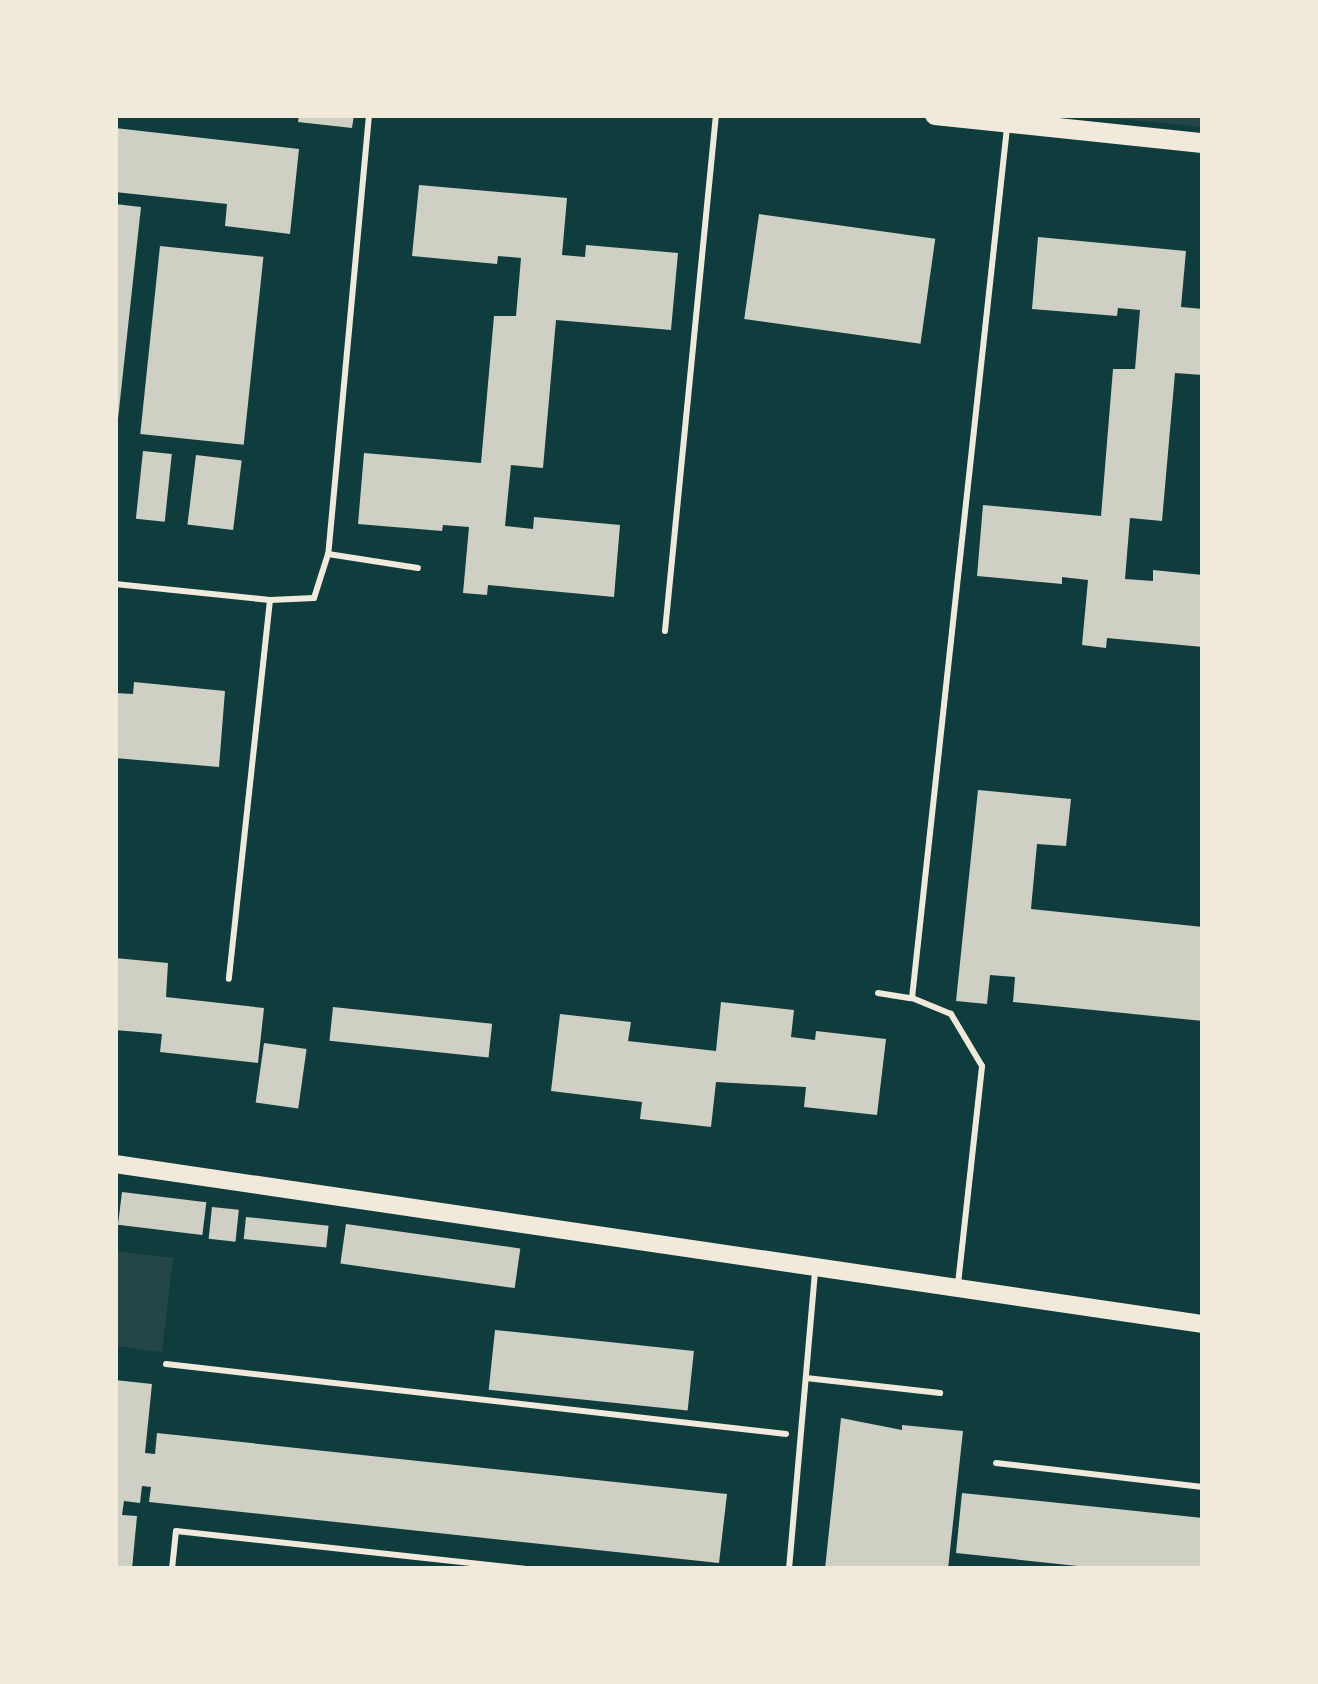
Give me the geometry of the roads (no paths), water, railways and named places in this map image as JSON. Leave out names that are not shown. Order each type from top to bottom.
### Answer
[{"type":"main road","points":[[935,115],[1203,143]]},
{"type":"street","points":[[115,1164],[815,1270],[1203,1324]]},
{"type":"lane","points":[[115,584],[270,600],[314,598],[328,554],[370,115]]},
{"type":"lane","points":[[665,631],[716,115]]},
{"type":"lane","points":[[912,998],[1008,122]]},
{"type":"lane","points":[[328,554],[418,568]]},
{"type":"lane","points":[[229,978],[270,600]]},
{"type":"lane","points":[[878,993],[912,998],[950,1014],[982,1066],[958,1290]]},
{"type":"lane","points":[[789,1569],[815,1270]]},
{"type":"lane","points":[[806,1378],[940,1394]]},
{"type":"lane","points":[[996,1463],[1203,1487]]},
{"type":"lane","points":[[172,1569],[176,1531],[524,1569]]}]
